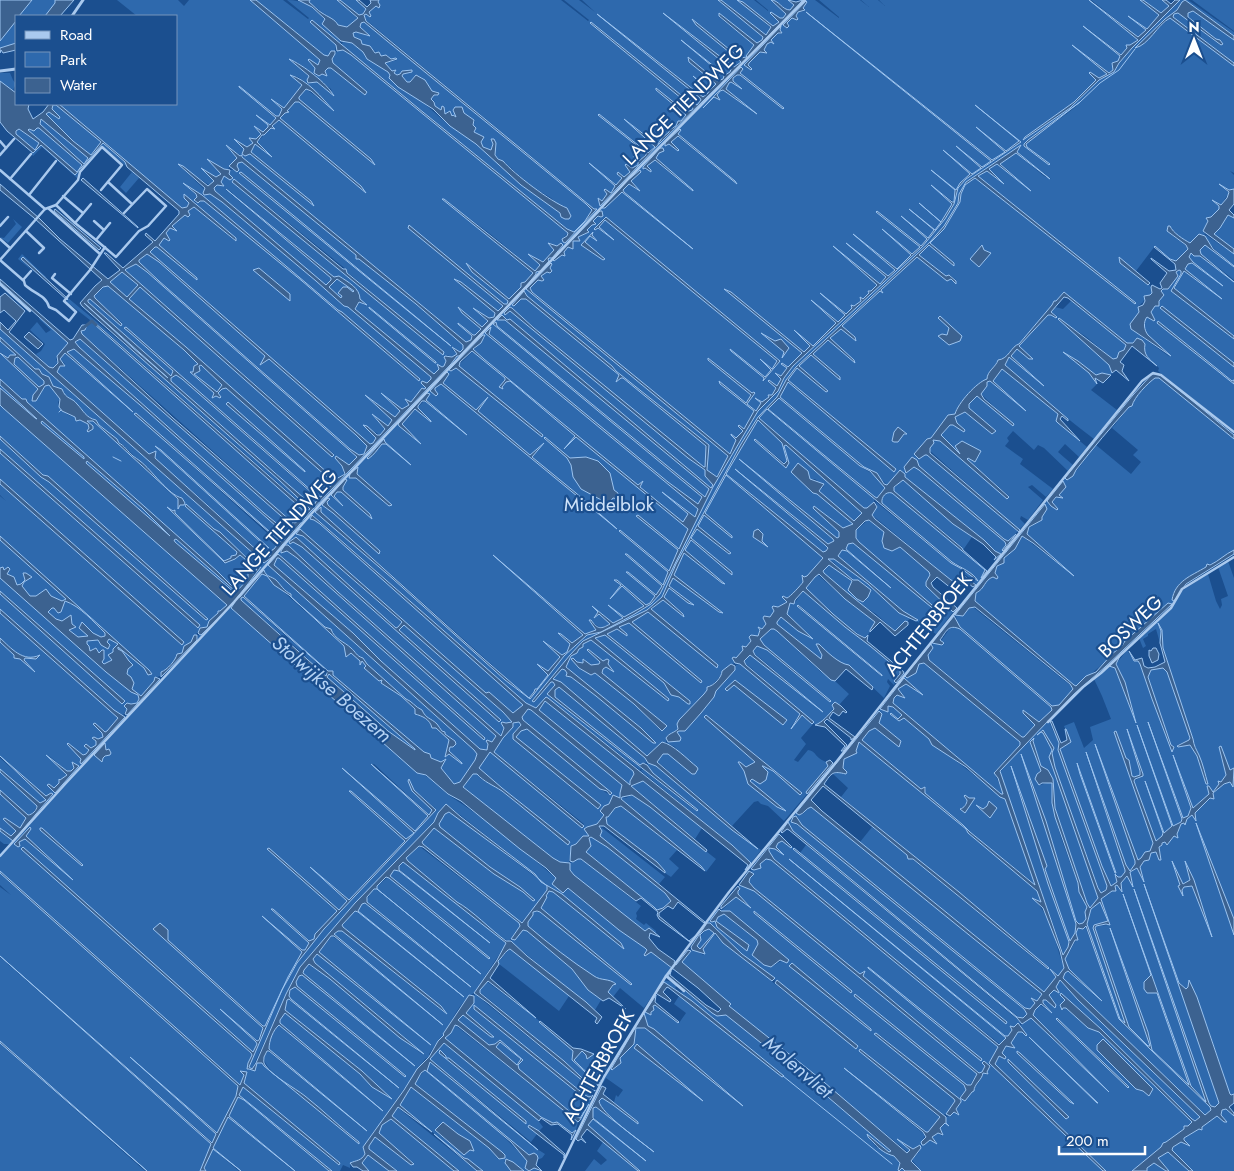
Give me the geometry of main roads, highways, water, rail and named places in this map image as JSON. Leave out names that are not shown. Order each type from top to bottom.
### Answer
[{"type":"water","points":[[0,0],[32,0],[20,15],[15,15],[15,22],[0,41]]},
{"type":"water","points":[[55,0],[74,0],[61,15],[46,15],[55,3]]},
{"type":"water","points":[[250,0],[256,0],[324,55],[328,56],[331,51],[335,51],[332,59],[333,63],[367,92],[365,95],[331,68],[325,71],[327,76],[322,74],[319,76],[314,73],[315,68],[308,60],[318,65],[320,60]]},
{"type":"water","points":[[298,0],[310,0],[309,2],[338,25],[347,27],[358,18],[337,0],[340,0],[359,15],[363,14],[366,9],[356,0],[359,0],[367,7],[371,3],[370,0],[379,0],[379,8],[376,6],[369,12],[370,17],[366,14],[364,15],[366,21],[594,209],[597,209],[565,243],[563,242],[562,239],[568,233],[351,55],[343,50],[337,51],[336,45],[310,22],[312,20],[567,229],[574,232],[585,221],[592,210],[586,204],[364,22],[361,23],[360,27],[370,36],[356,32],[353,33],[354,37],[361,40],[362,44],[370,46],[375,53],[379,52],[381,56],[386,55],[391,59],[396,58],[385,63],[392,71],[396,70],[394,73],[397,75],[402,71],[412,70],[412,72],[402,76],[407,82],[410,82],[416,75],[425,80],[432,91],[439,93],[431,99],[435,106],[441,110],[442,106],[444,107],[445,114],[450,111],[452,116],[456,117],[453,110],[455,107],[462,107],[464,113],[474,120],[473,125],[476,128],[474,132],[484,137],[481,142],[483,147],[491,150],[493,144],[491,139],[494,139],[496,143],[495,155],[498,159],[503,161],[533,187],[567,208],[571,216],[569,219],[561,217],[560,213],[521,185],[476,144],[450,126],[433,109],[398,87],[389,78],[388,72],[367,59],[363,52],[352,43],[341,41],[322,24],[325,19],[312,7]]},
{"type":"water","points":[[718,0],[721,0],[766,35],[771,27],[737,0],[743,2],[773,26],[779,22],[771,12],[780,18],[783,18],[786,14],[771,0],[790,10],[794,5],[788,0],[796,2],[803,0],[748,57],[660,143],[600,206],[598,198],[602,201],[607,194],[604,190],[611,193],[615,186],[589,163],[616,185],[622,178],[617,174],[618,172],[624,177],[630,172],[626,164],[632,168],[638,165],[633,156],[639,161],[646,153],[598,115],[648,153],[655,147],[624,119],[658,144],[669,130],[676,126],[678,121],[681,121],[686,115],[656,88],[686,112],[693,108],[590,23],[681,95],[697,105],[701,100],[700,98],[597,14],[703,97],[709,91],[693,76],[710,90],[716,84],[689,62],[688,57],[717,81],[723,79],[724,76],[681,40],[725,75],[731,69],[663,13],[734,67],[741,62],[696,25],[692,19],[740,58],[747,57],[754,45],[719,16],[719,13],[757,43],[763,37]]},
{"type":"water","points":[[1089,0],[1138,37],[1146,30],[1128,16],[1147,29],[1159,15],[1140,0],[1143,0],[1161,13],[1169,6],[1162,0],[1166,0],[1171,4],[1175,0],[1180,0],[1132,48],[1114,72],[1099,80],[1070,108],[1023,140],[1074,102],[1096,80],[1090,72],[1099,78],[1107,74],[1072,45],[1109,73],[1113,70],[1112,63],[1118,61],[1120,56],[1083,26],[1121,55],[1127,48],[1126,45],[1130,45],[1138,40]]},
{"type":"water","points":[[1185,0],[1234,36],[1234,40],[1193,11],[1188,13],[1188,17],[1223,44],[1221,45],[1178,13],[1174,14],[1173,17],[1234,63],[1234,66],[1170,18],[1145,43],[1135,48],[1177,10]]},
{"type":"water","points":[[806,1],[803,8],[805,10],[798,12],[796,16],[798,19],[792,18],[787,23],[789,26],[787,28],[783,25]]},
{"type":"water","points":[[806,12],[992,160],[1005,152],[976,127],[1006,151],[1019,141],[975,105],[1021,142],[966,179],[958,188],[954,204],[945,219],[922,247],[793,366],[784,378],[778,391],[758,411],[713,487],[660,594],[651,604],[633,615],[601,632],[587,635],[564,656],[530,699],[505,680],[315,512],[321,507],[321,512],[529,698],[548,675],[537,664],[548,671],[560,657],[543,641],[562,655],[567,652],[570,644],[558,633],[572,643],[583,635],[493,555],[585,634],[596,630],[589,620],[600,628],[610,624],[599,614],[594,618],[598,612],[592,606],[613,623],[623,618],[608,605],[624,617],[644,606],[622,586],[610,599],[621,585],[614,580],[617,580],[646,605],[650,603],[655,596],[626,572],[656,595],[662,586],[625,554],[663,585],[668,572],[619,531],[669,571],[678,550],[636,516],[638,515],[679,549],[688,529],[576,437],[564,449],[575,436],[510,381],[506,382],[502,387],[503,389],[499,387],[505,378],[472,351],[460,362],[459,366],[543,435],[542,437],[456,368],[451,371],[449,370],[485,335],[481,343],[473,349],[484,359],[638,485],[643,481],[640,487],[683,522],[688,514],[662,492],[695,517],[698,509],[485,333],[491,327],[489,334],[668,482],[698,504],[702,497],[493,324],[496,322],[497,326],[705,497],[709,489],[505,320],[497,320],[502,315],[507,320],[510,319],[711,488],[713,485],[705,476],[705,470],[510,311],[505,315],[504,313],[510,307],[512,308],[705,467],[706,446],[623,378],[616,382],[619,375],[526,299],[521,299],[514,306],[512,305],[524,291],[527,296],[616,371],[709,445],[707,470],[717,477],[728,456],[526,289],[551,263],[550,268],[552,271],[541,276],[544,280],[538,280],[530,288],[532,292],[730,454],[736,440],[731,434],[736,438],[743,431],[738,426],[744,429],[754,411],[720,384],[719,381],[746,403],[751,395],[708,360],[708,358],[752,393],[755,393],[747,404],[756,411],[761,403],[755,398],[762,402],[769,397],[768,395],[772,395],[776,388],[768,381],[777,386],[781,379],[775,373],[781,376],[787,368],[781,364],[788,367],[802,353],[724,289],[731,292],[804,352],[810,346],[794,330],[813,346],[836,323],[811,300],[838,322],[845,315],[820,293],[846,314],[852,308],[851,305],[854,306],[861,301],[860,297],[863,299],[869,293],[868,291],[871,291],[877,285],[833,246],[880,284],[886,277],[846,243],[888,276],[895,270],[853,234],[897,269],[911,255],[882,229],[912,254],[920,247],[876,212],[921,246],[927,239],[901,216],[928,238],[934,230],[909,209],[935,230],[952,204],[931,185],[954,202],[955,190],[931,170],[956,190],[960,183],[970,174],[943,150],[972,174],[981,168],[956,146],[982,167],[991,161]]},
{"type":"water","points":[[781,26],[780,30],[782,33],[778,33],[771,40],[774,44],[771,42],[767,44],[764,50],[767,53],[760,52],[749,63],[748,65],[752,69],[744,65]]},
{"type":"water","points":[[15,43],[15,50],[3,53],[1,50],[0,53],[0,48]]},
{"type":"water","points":[[289,59],[314,75],[334,96],[317,82],[308,83],[309,76]]},
{"type":"water","points":[[741,67],[743,69],[740,73],[784,108],[740,75],[737,75],[733,78],[733,81],[742,89],[731,82],[726,89],[757,114],[723,90],[717,95],[720,100],[714,97],[703,108]]},
{"type":"water","points":[[290,75],[297,77],[308,85],[334,111],[311,91],[306,89],[299,99],[371,159],[375,165],[299,102],[295,102],[287,111],[289,112],[280,118],[361,186],[366,193],[279,120],[272,126],[275,129],[271,128],[257,142],[272,157],[255,144],[251,152],[311,201],[314,206],[250,154],[245,156],[242,154],[244,149],[234,139],[247,147],[253,143],[249,138],[256,139],[261,134],[254,126],[263,132],[268,127],[256,115],[270,125],[276,118],[239,86],[276,116],[279,116],[282,109],[271,99],[284,108],[302,85]]},
{"type":"water","points":[[0,81],[15,92],[15,105],[29,105],[28,109],[33,119],[43,112],[48,105],[53,105],[52,109],[60,117],[59,119],[49,112],[46,114],[73,141],[91,155],[101,142],[56,105],[60,105],[182,208],[187,207],[189,203],[184,198],[184,194],[236,238],[236,241],[194,207],[188,211],[190,215],[188,217],[185,215],[172,226],[177,231],[170,228],[166,233],[170,240],[164,238],[159,245],[197,280],[157,247],[150,252],[370,444],[376,438],[363,425],[367,426],[377,435],[380,435],[385,429],[372,414],[388,426],[392,420],[365,395],[395,417],[400,411],[381,393],[402,409],[409,405],[405,399],[411,402],[422,388],[426,388],[421,383],[422,381],[427,383],[431,377],[222,202],[210,194],[204,195],[205,188],[178,164],[208,186],[214,181],[201,168],[216,177],[221,174],[207,159],[224,169],[230,170],[229,174],[233,178],[230,180],[224,176],[221,182],[224,186],[217,185],[214,188],[215,191],[326,285],[331,278],[226,189],[334,277],[339,276],[353,286],[358,292],[360,299],[367,305],[359,302],[355,309],[434,374],[439,369],[437,364],[442,367],[444,366],[445,356],[452,357],[457,354],[452,347],[460,352],[463,349],[463,345],[416,304],[359,259],[356,259],[356,255],[242,162],[238,163],[239,170],[237,172],[229,166],[237,158],[226,145],[240,156],[242,155],[242,157],[466,342],[471,340],[472,336],[458,323],[473,335],[481,329],[462,313],[458,307],[482,327],[488,321],[473,308],[489,318],[494,317],[495,313],[454,279],[461,282],[498,311],[503,306],[408,228],[409,225],[504,304],[507,304],[508,301],[472,272],[466,263],[509,299],[521,287],[521,283],[525,282],[533,273],[442,199],[535,271],[540,265],[528,254],[543,262],[554,250],[548,243],[557,246],[561,243],[563,245],[311,511],[271,558],[264,563],[0,329],[0,322],[8,330],[16,321],[4,310],[0,313],[0,297],[5,293],[25,311],[9,332],[49,367],[53,368],[58,363],[57,356],[68,343],[0,282],[0,279],[70,340],[73,339],[82,325],[87,325],[85,330],[81,331],[82,334],[173,418],[291,521],[289,523],[80,339],[75,342],[79,347],[264,513],[286,531],[292,531],[291,525],[293,522],[298,521],[300,515],[304,516],[305,512],[95,323],[308,510],[310,509],[82,306],[80,303],[102,280],[0,190],[0,184],[60,239],[108,279],[120,270],[104,253],[123,268],[153,242],[145,235],[146,233],[155,241],[179,214],[179,211],[127,167],[125,162],[103,143],[75,175],[41,145],[33,153],[7,131],[0,122]],"holes":[[[41,119],[88,158],[84,164],[40,124]],[[39,128],[82,165],[77,172],[28,130],[34,131]],[[19,129],[39,143],[35,150],[16,134],[16,131]],[[147,254],[159,262],[265,356],[260,365],[269,359],[356,435],[367,446],[364,454],[359,455],[350,449],[139,262]],[[136,264],[147,272],[357,457],[349,465],[336,456],[335,458],[342,466],[345,474],[336,479],[330,476],[186,347],[129,299],[140,287],[332,457],[334,455],[125,270]],[[122,272],[138,285],[127,297],[110,282]],[[337,279],[354,291],[343,287],[338,293],[342,296],[341,298],[329,287]],[[108,286],[198,364],[194,366],[193,372],[190,372],[214,393],[212,398],[216,396],[220,398],[218,393],[226,388],[329,477],[332,485],[327,489],[322,485],[321,487],[324,492],[321,497],[314,494],[317,500],[312,505],[171,381],[171,378],[176,375],[182,379],[313,492],[126,327],[124,328],[173,371],[171,376],[88,302],[90,299],[121,326],[122,324],[94,296],[103,287]],[[84,303],[168,378],[133,348]],[[74,349],[286,535],[284,540],[280,541],[272,550],[270,556],[267,557],[260,553],[155,458],[156,451],[149,454],[57,372],[60,366],[65,366],[60,359],[65,353],[133,412],[67,352]],[[201,365],[222,385],[217,392],[194,374],[200,371],[199,366]]]},
{"type":"water","points":[[1080,102],[1026,144],[1027,147],[1049,165],[1024,146],[1028,140]]},
{"type":"water","points":[[680,129],[678,134],[737,184],[678,136],[671,142],[678,151],[669,144],[665,146],[665,143]]},
{"type":"water","points":[[1021,145],[1017,152],[1050,179],[1016,153],[1000,164],[1031,191],[997,164],[989,169],[1004,184],[987,171],[978,176],[1136,303],[975,178],[965,185],[960,202],[944,229],[930,243],[954,263],[954,266],[929,245],[919,255],[946,276],[949,275],[956,281],[956,284],[951,279],[947,281],[917,257],[881,290],[883,293],[880,291],[842,326],[855,337],[856,341],[841,329],[830,338],[855,363],[828,340],[813,354],[840,377],[840,380],[811,355],[799,366],[828,391],[826,392],[797,368],[788,380],[896,469],[894,472],[788,382],[780,397],[864,467],[877,473],[884,484],[887,485],[900,470],[905,474],[905,477],[1001,554],[994,560],[996,557],[983,544],[953,524],[903,480],[894,487],[894,491],[987,571],[981,578],[985,570],[892,493],[884,495],[882,503],[952,562],[970,573],[978,581],[951,563],[767,409],[759,418],[864,508],[867,508],[874,502],[877,507],[872,515],[875,519],[951,580],[954,581],[963,575],[976,585],[973,587],[963,580],[952,589],[937,577],[931,583],[957,608],[953,612],[926,586],[930,575],[929,572],[900,547],[892,551],[884,548],[882,541],[884,532],[869,520],[865,521],[856,530],[856,538],[859,542],[939,611],[936,611],[853,543],[848,544],[846,549],[891,588],[847,551],[842,550],[838,556],[903,611],[918,620],[916,621],[899,613],[868,584],[834,559],[828,559],[853,580],[858,580],[871,590],[868,597],[863,602],[857,599],[848,590],[852,581],[829,565],[823,571],[824,573],[895,631],[905,621],[908,622],[908,625],[895,636],[880,622],[870,632],[875,622],[845,599],[819,574],[806,588],[857,634],[865,638],[868,635],[867,641],[903,671],[904,673],[896,683],[894,681],[900,674],[900,671],[803,591],[794,604],[790,603],[787,614],[813,639],[798,631],[781,617],[777,624],[821,659],[822,655],[816,644],[819,644],[837,660],[849,665],[873,687],[872,690],[846,669],[835,681],[831,680],[777,631],[771,629],[760,639],[764,645],[831,701],[767,650],[757,646],[753,651],[755,655],[823,712],[750,655],[744,661],[746,665],[814,722],[812,724],[802,715],[791,729],[800,714],[740,664],[735,663],[732,658],[736,658],[743,650],[742,646],[746,647],[751,641],[749,637],[751,635],[758,636],[760,630],[758,627],[762,629],[766,624],[764,616],[770,617],[774,611],[773,606],[778,607],[787,602],[782,597],[787,598],[793,593],[803,582],[802,575],[804,577],[807,576],[823,558],[726,475],[705,513],[732,538],[704,515],[698,526],[731,553],[729,554],[697,529],[691,538],[732,572],[732,575],[691,540],[685,550],[725,584],[684,553],[674,575],[723,613],[673,578],[669,586],[694,605],[688,603],[669,588],[664,597],[684,617],[663,600],[651,609],[718,665],[717,668],[648,612],[632,622],[702,681],[701,683],[629,623],[619,627],[627,636],[617,629],[607,634],[690,701],[690,704],[679,697],[671,695],[664,683],[605,635],[595,638],[669,699],[668,701],[591,640],[583,644],[583,647],[577,653],[571,656],[566,667],[641,728],[656,743],[653,743],[571,677],[566,676],[565,670],[562,669],[553,679],[561,682],[647,756],[662,742],[671,746],[697,767],[698,769],[695,774],[692,774],[668,754],[663,754],[657,762],[758,849],[732,830],[656,766],[648,763],[645,758],[559,687],[555,690],[555,697],[640,765],[643,763],[647,765],[653,773],[698,810],[547,694],[555,685],[553,682],[534,702],[532,701],[583,641],[647,610],[662,597],[676,564],[741,444],[758,417],[777,397],[796,367],[930,242],[944,226],[958,203],[959,194],[966,182]],"holes":[[[779,398],[860,466],[870,471],[885,488],[877,498],[768,409]],[[758,420],[782,443],[787,461],[784,464],[754,440],[786,468],[789,463],[784,446],[786,445],[862,513],[854,521],[819,491],[824,484],[810,479],[808,471],[798,463],[791,472],[813,493],[817,494],[853,524],[843,528],[814,506],[813,508],[839,532],[839,537],[837,538],[739,459],[833,539],[834,541],[828,544],[735,469],[825,545],[828,548],[826,551],[823,552],[726,474]]]},
{"type":"water","points":[[660,148],[663,148],[664,151],[659,153],[656,158],[693,191],[655,160],[647,166],[651,172],[645,168],[643,169]]},
{"type":"water","points":[[640,170],[641,172],[631,181],[640,191],[629,184],[623,190],[624,192],[693,249],[622,192],[605,208],[602,208]]},
{"type":"water","points":[[241,172],[451,346],[239,173]]},
{"type":"water","points":[[83,178],[138,227],[138,228],[81,180]]},
{"type":"water","points":[[234,179],[343,269],[346,269],[347,273],[444,352],[443,355],[232,182]]},
{"type":"water","points":[[183,183],[202,195],[342,312],[420,379],[419,381],[302,281],[204,201],[198,203],[194,200],[197,197],[196,194]]},
{"type":"water","points":[[1219,184],[1229,190],[1234,189],[1234,204],[1229,210],[1234,215],[1234,218],[1228,215],[1214,234],[1234,249],[1234,254],[1203,231],[1208,221],[1206,218],[1211,217],[1219,209],[1219,206],[1212,200],[1221,205],[1227,198],[1229,192]]},
{"type":"water","points":[[55,209],[101,248],[99,250],[54,211]]},
{"type":"water","points":[[602,211],[603,216],[598,216],[593,221],[596,224],[587,230],[589,232],[578,237],[580,241],[573,241],[573,249],[568,247],[564,252],[565,256],[562,255],[554,261],[553,260]]},
{"type":"water","points":[[606,217],[780,361],[763,381],[764,378],[730,349],[765,377],[771,370],[760,359],[772,369],[777,361],[605,220],[599,227],[614,240],[598,228],[595,230]]},
{"type":"water","points":[[1168,226],[1181,238],[1190,243],[1199,234],[1205,236],[1213,249],[1234,266],[1205,245],[1200,250],[1201,254],[1234,282],[1200,256],[1194,256],[1191,253],[1189,257],[1193,262],[1223,286],[1192,263],[1188,264],[1185,269],[1222,299],[1184,271],[1174,288],[1234,336],[1234,339],[1171,291],[1181,274],[1179,270],[1176,272],[1178,276],[1168,289],[1161,291],[1164,295],[1159,301],[1159,306],[1155,306],[1151,312],[1155,320],[1147,317],[1145,324],[1148,335],[1171,356],[1131,329],[1130,324],[1139,312],[1138,307],[1143,305],[1145,301],[1144,296],[1152,293],[1152,285],[1160,289],[1162,288],[1160,283],[1167,273],[1151,258],[1169,271],[1176,270],[1175,264],[1154,247],[1170,259],[1176,261],[1188,249],[1186,245],[1167,231]]},
{"type":"water","points":[[593,232],[592,235],[597,241],[590,236],[585,242],[605,259],[603,260],[581,245]]},
{"type":"water","points":[[982,245],[984,250],[991,253],[979,267],[970,259]]},
{"type":"water","points":[[23,257],[68,299],[21,259]]},
{"type":"water","points":[[1119,257],[1150,283],[1148,285],[1120,263]]},
{"type":"water","points":[[259,268],[290,294],[290,301],[253,270]]},
{"type":"water","points":[[1064,292],[1127,343],[1133,343],[1137,338],[1142,340],[1145,344],[1147,356],[1157,366],[1132,346],[1120,362],[1124,365],[1122,371],[1129,381],[1116,370],[1112,373],[1109,365],[1058,319],[1113,359],[1117,358],[1119,352],[1124,350],[1126,345],[1068,298],[1064,297],[1051,312],[1057,317],[1048,315],[1019,346],[1033,359],[1029,359],[1017,349],[1011,356],[1044,386],[1009,357],[1005,365],[1068,419],[1068,421],[1062,416],[1060,419],[1080,441],[1056,421],[1058,414],[1002,369],[993,381],[1026,411],[990,381],[987,382],[987,386],[981,394],[984,399],[1014,424],[1013,426],[977,396],[969,404],[969,408],[996,431],[992,434],[965,412],[955,417],[957,423],[965,430],[964,432],[950,425],[941,435],[960,454],[955,446],[962,441],[981,451],[975,462],[967,459],[1009,497],[1007,499],[940,441],[933,440],[934,443],[930,448],[930,453],[1020,530],[1019,532],[927,455],[919,459],[914,454],[927,439],[931,438],[948,415],[955,414],[968,393],[987,379],[988,374],[998,360],[1005,357],[1019,344],[1054,301]]},
{"type":"water","points":[[1162,306],[1234,363],[1234,367],[1160,308]]},
{"type":"water","points":[[369,308],[436,362],[436,363]]},
{"type":"water","points":[[940,316],[962,336],[960,341],[949,345],[938,336],[942,334],[947,335],[949,328],[938,318]]},
{"type":"water","points":[[1158,321],[1232,381],[1234,380],[1234,384],[1157,323]]},
{"type":"water","points":[[29,332],[43,344],[38,349],[24,337]]},
{"type":"water","points":[[761,333],[775,341],[781,339],[789,348],[782,358],[784,352]]},
{"type":"water","points":[[0,337],[35,369],[39,369],[42,374],[49,377],[53,386],[62,389],[65,395],[75,402],[87,416],[96,420],[99,425],[145,465],[171,492],[182,498],[185,503],[184,505],[180,505],[178,509],[178,499],[93,421],[87,421],[93,426],[93,429],[88,432],[88,424],[80,420],[76,421],[75,417],[62,411],[59,407],[60,399],[49,385],[45,386],[36,401],[32,401],[33,395],[38,389],[0,353],[8,358],[10,355],[16,355],[0,341]],"holes":[[[18,357],[44,381],[44,384],[39,387],[14,364],[15,358]]]},
{"type":"water","points":[[1063,352],[1096,375],[1102,373],[1111,375],[1103,383],[1095,378],[1097,384],[1089,373]]},
{"type":"water","points":[[447,372],[449,374],[443,383],[476,410],[488,397],[478,411],[530,455],[544,443],[532,457],[617,529],[441,384],[435,388],[438,394],[436,396],[430,391]]},
{"type":"water","points":[[1152,374],[1162,376],[1234,435],[1234,439],[1159,378],[1155,378],[1102,438],[1073,476],[1067,480],[1065,478]]},
{"type":"water","points":[[0,379],[22,399],[26,399],[27,402],[237,591],[248,579],[246,571],[251,569],[253,574],[257,569],[240,555],[225,563],[167,507],[173,511],[175,510],[175,513],[224,561],[236,555],[237,552],[185,506],[186,504],[220,532],[252,563],[261,567],[237,598],[264,570],[267,575],[276,580],[284,590],[291,594],[291,597],[274,585],[267,576],[262,574],[244,596],[328,671],[333,671],[333,675],[424,752],[430,754],[431,758],[441,762],[446,759],[441,768],[454,784],[460,782],[475,760],[477,754],[474,750],[268,565],[278,554],[284,559],[485,738],[484,740],[279,558],[277,558],[274,565],[353,633],[381,661],[480,749],[487,750],[488,744],[486,741],[492,742],[496,736],[297,558],[287,551],[281,553],[285,545],[288,545],[338,592],[501,736],[504,728],[501,723],[512,722],[503,712],[404,625],[399,630],[501,720],[499,722],[302,547],[293,542],[290,544],[289,542],[296,537],[396,628],[398,627],[402,622],[303,536],[296,534],[300,529],[486,693],[489,692],[513,713],[523,705],[320,524],[310,519],[312,515],[526,703],[536,708],[546,697],[548,698],[732,845],[751,863],[745,870],[748,865],[643,781],[631,786],[707,850],[706,852],[632,795],[622,797],[621,799],[705,871],[621,806],[615,808],[606,817],[607,824],[657,862],[665,873],[604,826],[599,826],[602,831],[600,836],[705,922],[678,902],[673,909],[668,906],[659,913],[659,916],[689,941],[695,936],[690,942],[659,919],[658,912],[641,898],[636,901],[581,859],[573,862],[570,861],[571,846],[576,844],[583,836],[589,836],[584,829],[597,824],[604,815],[600,811],[609,804],[613,795],[620,798],[622,785],[531,710],[528,709],[522,717],[523,720],[612,793],[610,795],[607,791],[600,789],[527,729],[521,731],[516,737],[601,805],[598,809],[513,739],[513,734],[521,725],[519,722],[513,723],[513,727],[494,752],[584,826],[582,828],[490,752],[479,768],[570,842],[568,845],[502,791],[477,774],[473,774],[463,787],[553,858],[560,862],[570,863],[570,870],[574,875],[645,931],[649,928],[660,937],[650,933],[649,938],[658,949],[675,961],[676,965],[688,950],[691,951],[682,962],[731,1004],[729,1006],[818,1077],[907,1153],[910,1150],[897,1139],[913,1149],[920,1145],[921,1148],[911,1161],[921,1171],[905,1171],[902,1168],[899,1171],[900,1163],[894,1156],[881,1150],[867,1134],[889,1152],[891,1151],[815,1086],[726,1015],[717,1016],[712,1013],[668,976],[671,971],[670,975],[706,1005],[718,1012],[721,1009],[698,988],[651,952],[645,956],[647,950],[645,948],[619,930],[568,888],[563,893],[552,884],[556,878],[546,868],[461,801],[448,794],[426,775],[417,773],[231,608],[235,602],[201,635],[199,634],[200,628],[207,627],[209,621],[218,611],[227,605],[3,408],[0,405],[0,388],[37,419],[0,385]],"holes":[[[42,421],[84,459],[41,423]],[[87,461],[142,508],[170,536],[86,463]],[[176,539],[235,593],[174,540]],[[243,597],[325,669],[326,676],[241,600]],[[329,674],[415,750],[388,731],[327,677]],[[545,701],[633,771],[634,774],[630,785],[539,710]],[[591,837],[607,847],[665,893],[671,901],[663,908],[657,910],[586,852],[591,846],[589,838]]]},
{"type":"water","points":[[427,393],[430,394],[426,400],[467,435],[425,401],[422,401],[418,408],[431,422],[415,409],[402,424],[421,444],[399,426],[398,424]]},
{"type":"water","points":[[228,402],[305,471],[305,472],[226,404]]},
{"type":"water","points":[[136,413],[278,539],[278,540],[134,414]]},
{"type":"water","points":[[898,427],[907,434],[904,434],[898,442],[894,442],[892,441],[894,432]]},
{"type":"water","points":[[0,436],[43,475],[48,476],[208,619],[206,620],[41,477],[0,439]]},
{"type":"water","points":[[545,437],[570,458],[586,457],[598,461],[610,473],[614,490],[618,493],[618,499],[613,498],[609,503],[605,502],[581,489],[573,477],[571,465],[567,458]]},
{"type":"water","points":[[384,439],[411,465],[386,444],[382,444],[368,459]]},
{"type":"water","points":[[155,446],[161,450],[269,548],[264,545]]},
{"type":"water","points":[[0,449],[200,625],[198,628],[0,453]]},
{"type":"water","points":[[912,457],[917,460],[919,466],[1004,539],[1008,541],[1016,534],[1003,551],[1006,545],[1005,542],[919,470],[914,467],[906,473],[904,467]]},
{"type":"water","points":[[358,467],[357,474],[392,505],[389,506],[356,478],[349,478],[350,474]]},
{"type":"water","points":[[0,479],[184,642],[182,645],[0,484]]},
{"type":"water","points":[[345,479],[347,480],[343,490],[370,514],[372,519],[341,492],[337,492],[334,496],[343,506],[331,495]]},
{"type":"water","points":[[1063,481],[1066,487],[1059,495],[1063,498],[1056,497],[1052,502],[1057,510],[1047,501]]},
{"type":"water","points":[[328,498],[330,499],[327,502],[328,505],[380,551],[379,554],[322,505]]},
{"type":"water","points":[[1045,504],[1047,509],[1042,520],[1029,527],[1027,534],[1074,576],[1022,536],[1015,549],[1004,558],[1004,563],[997,566],[995,573],[998,577],[997,579],[993,577],[988,580],[976,593],[975,601],[1074,685],[1076,686],[1086,676],[1096,672],[1125,641],[1168,603],[1172,604],[1074,694],[1000,771],[1063,955],[1069,942],[1048,884],[1011,766],[1047,866],[1045,869],[1070,941],[1075,933],[1076,924],[1021,754],[1046,821],[1076,921],[1079,924],[1083,923],[1086,919],[1085,912],[1087,907],[1079,892],[1078,883],[1055,817],[1052,803],[1052,783],[1042,783],[1039,785],[1035,779],[1041,771],[1030,742],[1034,738],[1033,741],[1041,766],[1048,770],[1053,779],[1055,808],[1090,908],[1098,898],[1049,757],[1052,750],[1043,733],[1041,732],[1037,735],[1043,730],[1054,748],[1052,753],[1055,767],[1101,893],[1106,890],[1107,886],[1058,750],[1059,743],[1050,721],[1052,721],[1061,743],[1067,740],[1065,729],[1071,742],[1060,749],[1111,886],[1117,882],[1115,874],[1121,877],[1125,870],[1086,752],[1126,865],[1130,871],[1135,861],[1095,744],[1138,860],[1145,852],[1150,851],[1153,843],[1114,732],[1116,731],[1126,758],[1129,760],[1132,776],[1134,777],[1140,775],[1140,771],[1127,729],[1143,774],[1143,776],[1134,781],[1156,841],[1163,833],[1145,781],[1164,833],[1172,826],[1137,725],[1173,826],[1181,822],[1182,819],[1148,722],[1183,818],[1188,816],[1191,808],[1173,755],[1193,808],[1209,794],[1207,786],[1213,792],[1219,784],[1218,781],[1221,782],[1226,775],[1219,747],[1221,746],[1230,770],[1234,768],[1233,787],[1230,782],[1224,784],[1213,793],[1214,799],[1210,798],[1195,813],[1196,821],[1192,815],[1187,819],[1185,825],[1184,823],[1181,824],[1177,834],[1178,838],[1174,836],[1167,845],[1165,842],[1162,843],[1159,847],[1161,860],[1159,860],[1156,852],[1151,853],[1149,860],[1144,861],[1140,867],[1144,882],[1137,868],[1130,872],[1133,887],[1127,876],[1121,883],[1122,892],[1117,885],[1115,886],[1116,891],[1112,891],[1101,899],[1110,925],[1096,926],[1095,928],[1129,1027],[1150,1046],[1110,928],[1148,1032],[1152,1050],[1189,1085],[1157,993],[1147,993],[1144,989],[1144,982],[1151,975],[1123,894],[1191,1086],[1206,1102],[1134,889],[1209,1103],[1215,1107],[1219,1103],[1144,884],[1179,983],[1186,989],[1189,980],[1197,997],[1230,1094],[1234,1094],[1234,1103],[1229,1107],[1234,1116],[1226,1109],[1222,1110],[1221,1115],[1227,1122],[1224,1122],[1217,1116],[1202,1127],[1202,1130],[1199,1129],[1184,1138],[1190,1146],[1181,1142],[1173,1147],[1172,1150],[1193,1171],[1189,1171],[1168,1152],[1158,1158],[1169,1171],[1154,1163],[1147,1168],[1147,1171],[1132,1171],[1161,1147],[1163,1143],[1192,1122],[1099,1032],[1088,1028],[1066,1008],[1062,1010],[1060,1005],[1065,1000],[1060,995],[1061,993],[1101,1029],[1192,1119],[1195,1121],[1200,1117],[1078,1000],[1060,980],[1056,987],[1059,993],[1054,990],[1049,995],[1056,1005],[1055,1008],[1046,1000],[1043,1000],[1043,1003],[1052,1013],[1041,1004],[1033,1015],[1109,1092],[1031,1018],[1022,1024],[789,830],[781,832],[788,822],[793,831],[1017,1017],[1023,1018],[1027,1014],[1024,1009],[797,824],[791,822],[793,817],[796,816],[802,825],[1025,1008],[1030,1009],[1035,1003],[1031,998],[1037,1001],[1042,994],[811,807],[799,815],[796,813],[879,711],[882,714],[879,723],[901,741],[899,747],[875,728],[869,731],[862,740],[921,789],[925,787],[925,793],[1035,885],[1005,799],[1000,797],[966,767],[932,745],[929,739],[904,718],[899,721],[890,714],[898,719],[902,715],[893,707],[888,706],[888,712],[880,709],[904,678],[923,695],[906,684],[898,689],[905,698],[897,695],[893,703],[1003,794],[998,778],[994,773],[1020,745],[1020,742],[924,663],[919,664],[916,673],[907,678],[905,676],[931,644],[933,648],[928,655],[929,660],[1022,737],[1035,725],[1023,713],[1023,710],[1039,722],[1052,710],[1051,707],[960,629],[953,627],[948,629],[940,640],[944,643],[942,645],[932,643],[954,616],[960,627],[1052,706],[1059,705],[1073,689],[1070,684],[975,607],[969,608],[963,616],[955,615]],"holes":[[[859,742],[966,829],[968,833],[1037,891],[1041,902],[1032,898],[1043,908],[1060,951],[1064,968],[1058,976],[1050,969],[1056,977],[1044,992],[811,800],[823,786],[907,855],[908,859],[913,859],[1049,968],[959,892],[824,784],[833,773],[846,774],[847,772],[843,768],[844,759],[857,753]],[[1100,902],[1108,921],[1094,925],[1093,928],[1125,1023],[1120,1019],[1087,924],[1091,909]],[[1086,926],[1119,1019],[1210,1107],[1211,1110],[1205,1115],[1063,978],[1068,971],[1102,1001],[1069,969],[1065,959],[1075,940],[1078,940],[1076,933],[1078,928],[1083,929]]]},
{"type":"water","points":[[758,529],[763,534],[762,541],[768,547],[753,537],[754,531]]},
{"type":"water","points":[[0,536],[149,670],[152,674],[148,675],[144,668],[118,647],[133,665],[128,669],[127,674],[134,683],[132,689],[141,696],[154,681],[155,677],[160,679],[127,715],[125,714],[127,709],[124,706],[127,703],[137,703],[138,695],[131,692],[106,672],[0,578],[0,568],[3,567],[4,570],[8,567],[10,569],[7,574],[14,577],[17,585],[25,580],[23,573],[32,577],[24,582],[22,586],[30,596],[36,596],[46,589],[51,596],[62,601],[66,599],[0,540]],"holes":[[[65,601],[71,603],[86,615],[105,633],[105,636],[101,637],[93,633],[82,622],[79,628],[88,636],[78,637],[69,630],[76,627],[72,624],[71,615],[62,621],[56,619],[48,612],[52,608],[58,613],[61,612]],[[109,639],[118,644],[113,649],[113,652],[108,655],[112,660],[104,664],[102,662],[104,650],[99,653],[96,648],[90,651],[87,641],[98,640],[101,645],[108,649],[110,645],[107,642]]]},
{"type":"water","points":[[1234,550],[1234,554],[1186,584],[1174,601],[1172,600],[1176,588],[1184,580],[1206,567],[1207,564],[1210,565]]},
{"type":"water","points":[[0,591],[125,701],[122,704],[0,594]]},
{"type":"water","points":[[294,600],[325,627],[331,629],[337,638],[363,658],[367,664],[406,699],[422,710],[445,734],[455,741],[456,744],[450,747],[449,751],[462,764],[449,754],[445,757],[449,740],[436,728],[432,728],[425,718],[415,714],[415,709],[401,696],[381,683],[382,680],[379,681],[364,668],[366,666],[362,661],[360,665],[360,661],[351,653],[346,657],[344,646]]},
{"type":"water","points":[[797,606],[882,675],[882,676]]},
{"type":"water","points":[[0,609],[114,710],[125,717],[81,764],[81,759],[67,744],[83,755],[86,754],[89,750],[84,746],[86,744],[91,748],[96,745],[96,741],[92,738],[98,739],[103,737],[102,733],[93,724],[95,723],[105,732],[118,718],[0,613]]},
{"type":"water","points":[[1158,623],[1162,630],[1163,648],[1208,784],[1206,784],[1197,756],[1190,745],[1177,746],[1190,738],[1167,672],[1163,668],[1151,670],[1148,677],[1171,745],[1174,747],[1172,752],[1140,664],[1138,661],[1134,661],[1129,651],[1135,660],[1142,658],[1144,666],[1148,668],[1165,662],[1160,643],[1161,631]]},
{"type":"water","points":[[194,635],[197,635],[197,640],[161,677],[161,672],[171,664],[177,654],[182,653],[184,646],[191,642]]},
{"type":"water","points":[[0,638],[23,656],[34,657],[40,655],[36,659],[25,658],[24,660],[35,672],[20,659],[14,658],[14,655],[0,642]]},
{"type":"water","points":[[1153,648],[1156,648],[1159,654],[1158,660],[1152,663],[1149,650],[1151,651]]},
{"type":"water","points":[[588,649],[603,661],[609,660],[608,664],[614,672],[606,667],[602,673],[666,725],[662,731],[634,704],[595,673],[591,675],[579,668],[571,659],[573,658],[577,662],[583,663],[583,659],[591,665],[599,664],[600,662]]},
{"type":"water","points":[[1120,656],[1116,664],[1125,682],[1136,723],[1115,668],[1109,666]]},
{"type":"water","points":[[731,664],[735,666],[735,670],[716,691],[714,697],[685,731],[677,732],[681,738],[680,741],[668,742],[666,738],[678,729],[677,724],[679,720],[704,694],[707,687],[717,681],[722,671]]},
{"type":"water","points":[[735,680],[787,720],[783,725],[734,685],[727,691],[725,689]]},
{"type":"water","points":[[835,702],[847,712],[843,711],[839,716],[833,712],[829,718],[855,737],[851,740],[851,738],[827,719],[824,722],[847,745],[843,751],[841,751],[845,746],[825,727],[815,725],[834,709],[832,705]]},
{"type":"water","points":[[706,715],[802,793],[800,795],[773,771],[762,766],[768,772],[766,780],[760,784],[752,779],[750,781],[786,811],[777,807],[748,784],[744,771],[738,762],[746,767],[755,762],[704,717]]},
{"type":"water","points":[[105,743],[106,750],[109,749],[111,753],[103,758],[102,762],[94,755]]},
{"type":"water","points":[[46,755],[67,771],[71,771],[74,768],[72,762],[79,766],[55,793],[47,785],[49,784],[54,788],[59,783],[59,779],[67,775]]},
{"type":"water","points":[[0,756],[46,796],[51,793],[53,794],[13,841],[0,831],[0,828],[11,836],[16,831],[3,819],[5,818],[20,828],[26,818],[0,794],[0,790],[28,815],[34,812],[37,806],[0,772],[0,769],[40,803],[46,800]]},
{"type":"water","points":[[830,760],[833,763],[807,794],[806,792],[828,766],[826,762]]},
{"type":"water","points":[[1077,763],[1116,873],[1115,873]]},
{"type":"water","points":[[371,764],[429,815],[432,810],[412,791],[409,779],[414,790],[436,810],[324,929],[297,963],[282,990],[249,1067],[252,1069],[300,967],[355,903],[434,822],[438,813],[446,804],[535,874],[538,879],[449,812],[445,814],[439,824],[440,827],[535,900],[533,901],[523,892],[494,874],[434,828],[422,842],[423,844],[522,923],[547,890],[545,884],[562,894],[621,943],[624,949],[553,892],[549,891],[541,908],[631,985],[540,912],[533,912],[528,922],[528,926],[577,964],[597,978],[616,984],[608,992],[626,1009],[609,998],[603,1001],[588,990],[572,969],[527,931],[523,930],[515,940],[511,939],[520,926],[519,923],[423,847],[419,846],[406,858],[408,861],[506,941],[511,941],[602,1017],[597,1024],[595,1022],[597,1018],[510,949],[498,961],[499,964],[490,978],[536,1018],[488,981],[480,990],[480,993],[564,1061],[595,1091],[474,993],[497,960],[506,943],[403,862],[399,866],[399,870],[490,943],[399,871],[394,870],[390,876],[490,958],[386,877],[377,886],[377,889],[374,889],[367,897],[367,902],[471,987],[365,903],[362,904],[358,911],[464,997],[355,911],[342,925],[343,927],[441,1006],[447,1014],[342,931],[334,934],[443,1025],[334,936],[331,936],[319,952],[431,1045],[317,954],[313,959],[315,963],[424,1054],[400,1038],[330,979],[309,964],[303,973],[415,1066],[302,975],[299,976],[296,982],[297,986],[406,1076],[295,987],[290,990],[289,996],[291,999],[399,1088],[289,999],[287,1000],[285,1010],[362,1071],[392,1099],[372,1087],[360,1074],[285,1013],[280,1023],[383,1111],[279,1025],[272,1036],[269,1049],[367,1131],[267,1051],[264,1062],[272,1072],[262,1063],[257,1063],[255,1071],[247,1069],[251,1053],[21,849],[23,847],[253,1052],[257,1044],[256,1042],[220,1009],[257,1041],[263,1028],[153,929],[160,923],[168,930],[168,940],[265,1026],[288,977],[302,952],[262,916],[302,950],[305,950],[309,943],[271,909],[309,941],[314,939],[315,934],[337,911],[267,849],[269,848],[339,910],[347,901],[310,867],[349,900],[405,841],[349,791],[406,839],[414,833],[342,768],[415,831],[428,816]]},
{"type":"water","points":[[965,795],[969,798],[975,798],[965,813],[960,809],[966,803]]},
{"type":"water","points":[[989,801],[997,808],[990,818],[976,805],[983,809]]},
{"type":"water","points":[[1196,823],[1234,919],[1234,935]]},
{"type":"water","points":[[30,827],[31,829],[26,836],[73,880],[25,839],[19,842],[20,846],[18,847],[14,844]]},
{"type":"water","points":[[42,828],[83,865],[40,830]]},
{"type":"water","points":[[779,834],[792,847],[782,841],[778,843],[776,847],[784,855],[775,849],[769,848],[774,859],[999,1045],[1006,1038],[789,859],[1005,1036],[1008,1036],[1012,1030],[1010,1026],[1014,1027],[1018,1023],[1027,1035],[1018,1032],[1011,1043],[1015,1048],[1006,1046],[1002,1053],[1006,1057],[1005,1059],[999,1056],[995,1064],[1106,1171],[1103,1171],[989,1063],[998,1047],[771,860],[766,859],[760,864],[761,868],[751,869]]},
{"type":"water","points":[[793,849],[1007,1022],[1006,1024]]},
{"type":"water","points":[[1172,861],[1183,884],[1190,880],[1185,861],[1194,880],[1212,937],[1192,886],[1184,887],[1182,890],[1183,896],[1178,886],[1180,885]]},
{"type":"water","points":[[0,871],[240,1085],[244,1075],[240,1071],[247,1072],[244,1083],[340,1163],[339,1165],[243,1087],[239,1095],[332,1171],[329,1171],[238,1097],[229,1116],[295,1171],[228,1117],[213,1148],[241,1171],[213,1149],[204,1168],[206,1171],[200,1171],[211,1144],[0,956],[212,1143],[216,1134],[130,1057],[217,1133],[236,1096],[238,1086]]},
{"type":"water","points":[[749,871],[754,874],[749,882],[754,888],[860,974],[865,971],[863,976],[979,1073],[982,1072],[985,1066],[982,1063],[984,1061],[990,1066],[988,1074],[983,1073],[974,1091],[965,1101],[960,1098],[966,1090],[964,1085],[854,996],[855,994],[967,1085],[971,1085],[977,1074],[754,891],[739,885]]},
{"type":"water","points":[[738,886],[740,889],[738,894],[751,908],[736,897],[721,909],[721,906]]},
{"type":"water","points":[[719,909],[721,911],[730,911],[789,960],[787,963],[780,960],[771,967],[764,965],[752,955],[758,944],[757,940],[724,914],[718,917],[716,921],[749,945],[747,951],[717,927],[715,921],[710,921]]},
{"type":"water","points":[[754,911],[852,991],[851,993],[754,913]]},
{"type":"water","points":[[707,923],[710,923],[742,954],[775,978],[772,981],[723,943],[715,933],[703,949],[705,954],[692,950],[691,947]],"holes":[[[709,929],[714,933],[700,949],[697,946],[701,940],[700,935],[704,931]]]},
{"type":"water","points":[[792,963],[871,1029],[871,1031],[789,966]]},
{"type":"water","points":[[868,968],[982,1059],[981,1061]]},
{"type":"water","points":[[777,980],[858,1046],[856,1049],[775,983]]},
{"type":"water","points":[[664,982],[692,1001],[784,1076],[782,1077],[669,988],[667,987],[663,992],[671,1000],[670,1002],[657,994]]},
{"type":"water","points":[[469,995],[474,996],[474,1003],[466,1013],[494,1037],[491,1037],[463,1015],[458,1020],[489,1045],[495,1044],[500,1040],[523,1060],[518,1065],[519,1069],[575,1116],[580,1118],[589,1104],[578,1122],[458,1026],[455,1025],[451,1033],[445,1038],[541,1117],[553,1123],[557,1122],[572,1133],[576,1130],[571,1140],[572,1135],[558,1124],[551,1125],[541,1118],[539,1121],[444,1043],[430,1059],[538,1150],[430,1062],[427,1071],[529,1155],[534,1153],[537,1155],[536,1165],[542,1171],[534,1168],[529,1171],[525,1168],[527,1161],[511,1142],[425,1070],[421,1073],[415,1084],[502,1152],[505,1158],[499,1159],[489,1148],[411,1087],[400,1105],[432,1132],[398,1107],[392,1116],[459,1171],[454,1171],[391,1119],[382,1125],[379,1133],[414,1164],[411,1165],[375,1137],[369,1149],[397,1171],[389,1171],[368,1155],[362,1163],[369,1171],[353,1167],[350,1163],[359,1160],[365,1154],[363,1147],[417,1069],[429,1057]],"holes":[[[500,1042],[521,1059],[517,1065],[496,1047]]]},
{"type":"water","points":[[656,995],[655,1002],[678,1023],[655,1005],[651,1015],[645,1012]]},
{"type":"water","points":[[474,1005],[585,1095],[589,1097],[593,1095],[590,1100],[578,1093],[474,1009]]},
{"type":"water","points":[[644,1013],[648,1026],[654,1029],[743,1106],[645,1028],[636,1028],[634,1044],[620,1058],[621,1063],[612,1070]]},
{"type":"water","points":[[1057,1018],[1129,1087],[1056,1019]]},
{"type":"water","points":[[540,1021],[573,1048],[594,1054],[587,1059],[582,1051],[574,1060],[590,1075],[601,1079],[598,1086],[572,1060],[573,1051]]},
{"type":"water","points":[[876,1033],[961,1100],[956,1109],[959,1115],[954,1112],[950,1116],[946,1114],[955,1101],[954,1099],[874,1034]]},
{"type":"water","points":[[1029,1037],[1098,1103],[1097,1103]]},
{"type":"water","points":[[1103,1039],[1153,1089],[1149,1096],[1143,1091],[1136,1089],[1097,1050],[1097,1045]]},
{"type":"water","points":[[0,1041],[147,1171],[0,1043]]},
{"type":"water","points":[[637,1044],[639,1046],[703,1101],[634,1048]]},
{"type":"water","points":[[860,1049],[946,1117],[946,1123],[949,1126],[945,1123],[940,1128],[943,1135],[938,1133],[932,1137],[937,1144],[930,1140],[922,1145],[921,1142],[926,1137],[923,1132],[844,1068],[928,1132],[940,1117],[859,1051]]},
{"type":"water","points":[[440,1050],[446,1058],[449,1058],[526,1121],[526,1124],[439,1053]]},
{"type":"water","points":[[1017,1051],[1020,1053],[1074,1104],[1017,1053]]},
{"type":"water","points":[[1008,1059],[1069,1117],[1066,1119],[1008,1062]]},
{"type":"water","points":[[277,1077],[301,1093],[359,1142],[359,1144]]},
{"type":"water","points":[[602,1086],[606,1088],[603,1094],[638,1122],[638,1124],[602,1098],[599,1101],[606,1113],[628,1131],[596,1107],[593,1108],[593,1118],[646,1161],[593,1119],[588,1125],[640,1171],[587,1129],[581,1137],[586,1143],[581,1139],[578,1141],[576,1139]]},
{"type":"water","points":[[443,1122],[470,1141],[474,1151],[470,1150],[464,1155],[435,1130]]},
{"type":"water","points":[[529,1125],[539,1131],[565,1154],[564,1158],[564,1155],[528,1127]]},
{"type":"water","points":[[434,1134],[464,1158],[483,1171],[477,1171]]},
{"type":"water","points":[[506,1159],[524,1171],[511,1171],[505,1163]]},
{"type":"waterway","points":[[1080,102],[1100,83],[1119,70],[1135,49]]},
{"type":"waterway","points":[[83,328],[92,321],[96,325]]},
{"type":"waterway","points":[[113,457],[121,461]]},
{"type":"waterway","name":"Molenvliet","points":[[783,1076],[892,1164]]},
{"type":"park label","name":"Middelblok","points":[[609,504]]},
{"type":"water label","name":"Stolwijkse Boezem","points":[[332,689]]}]
